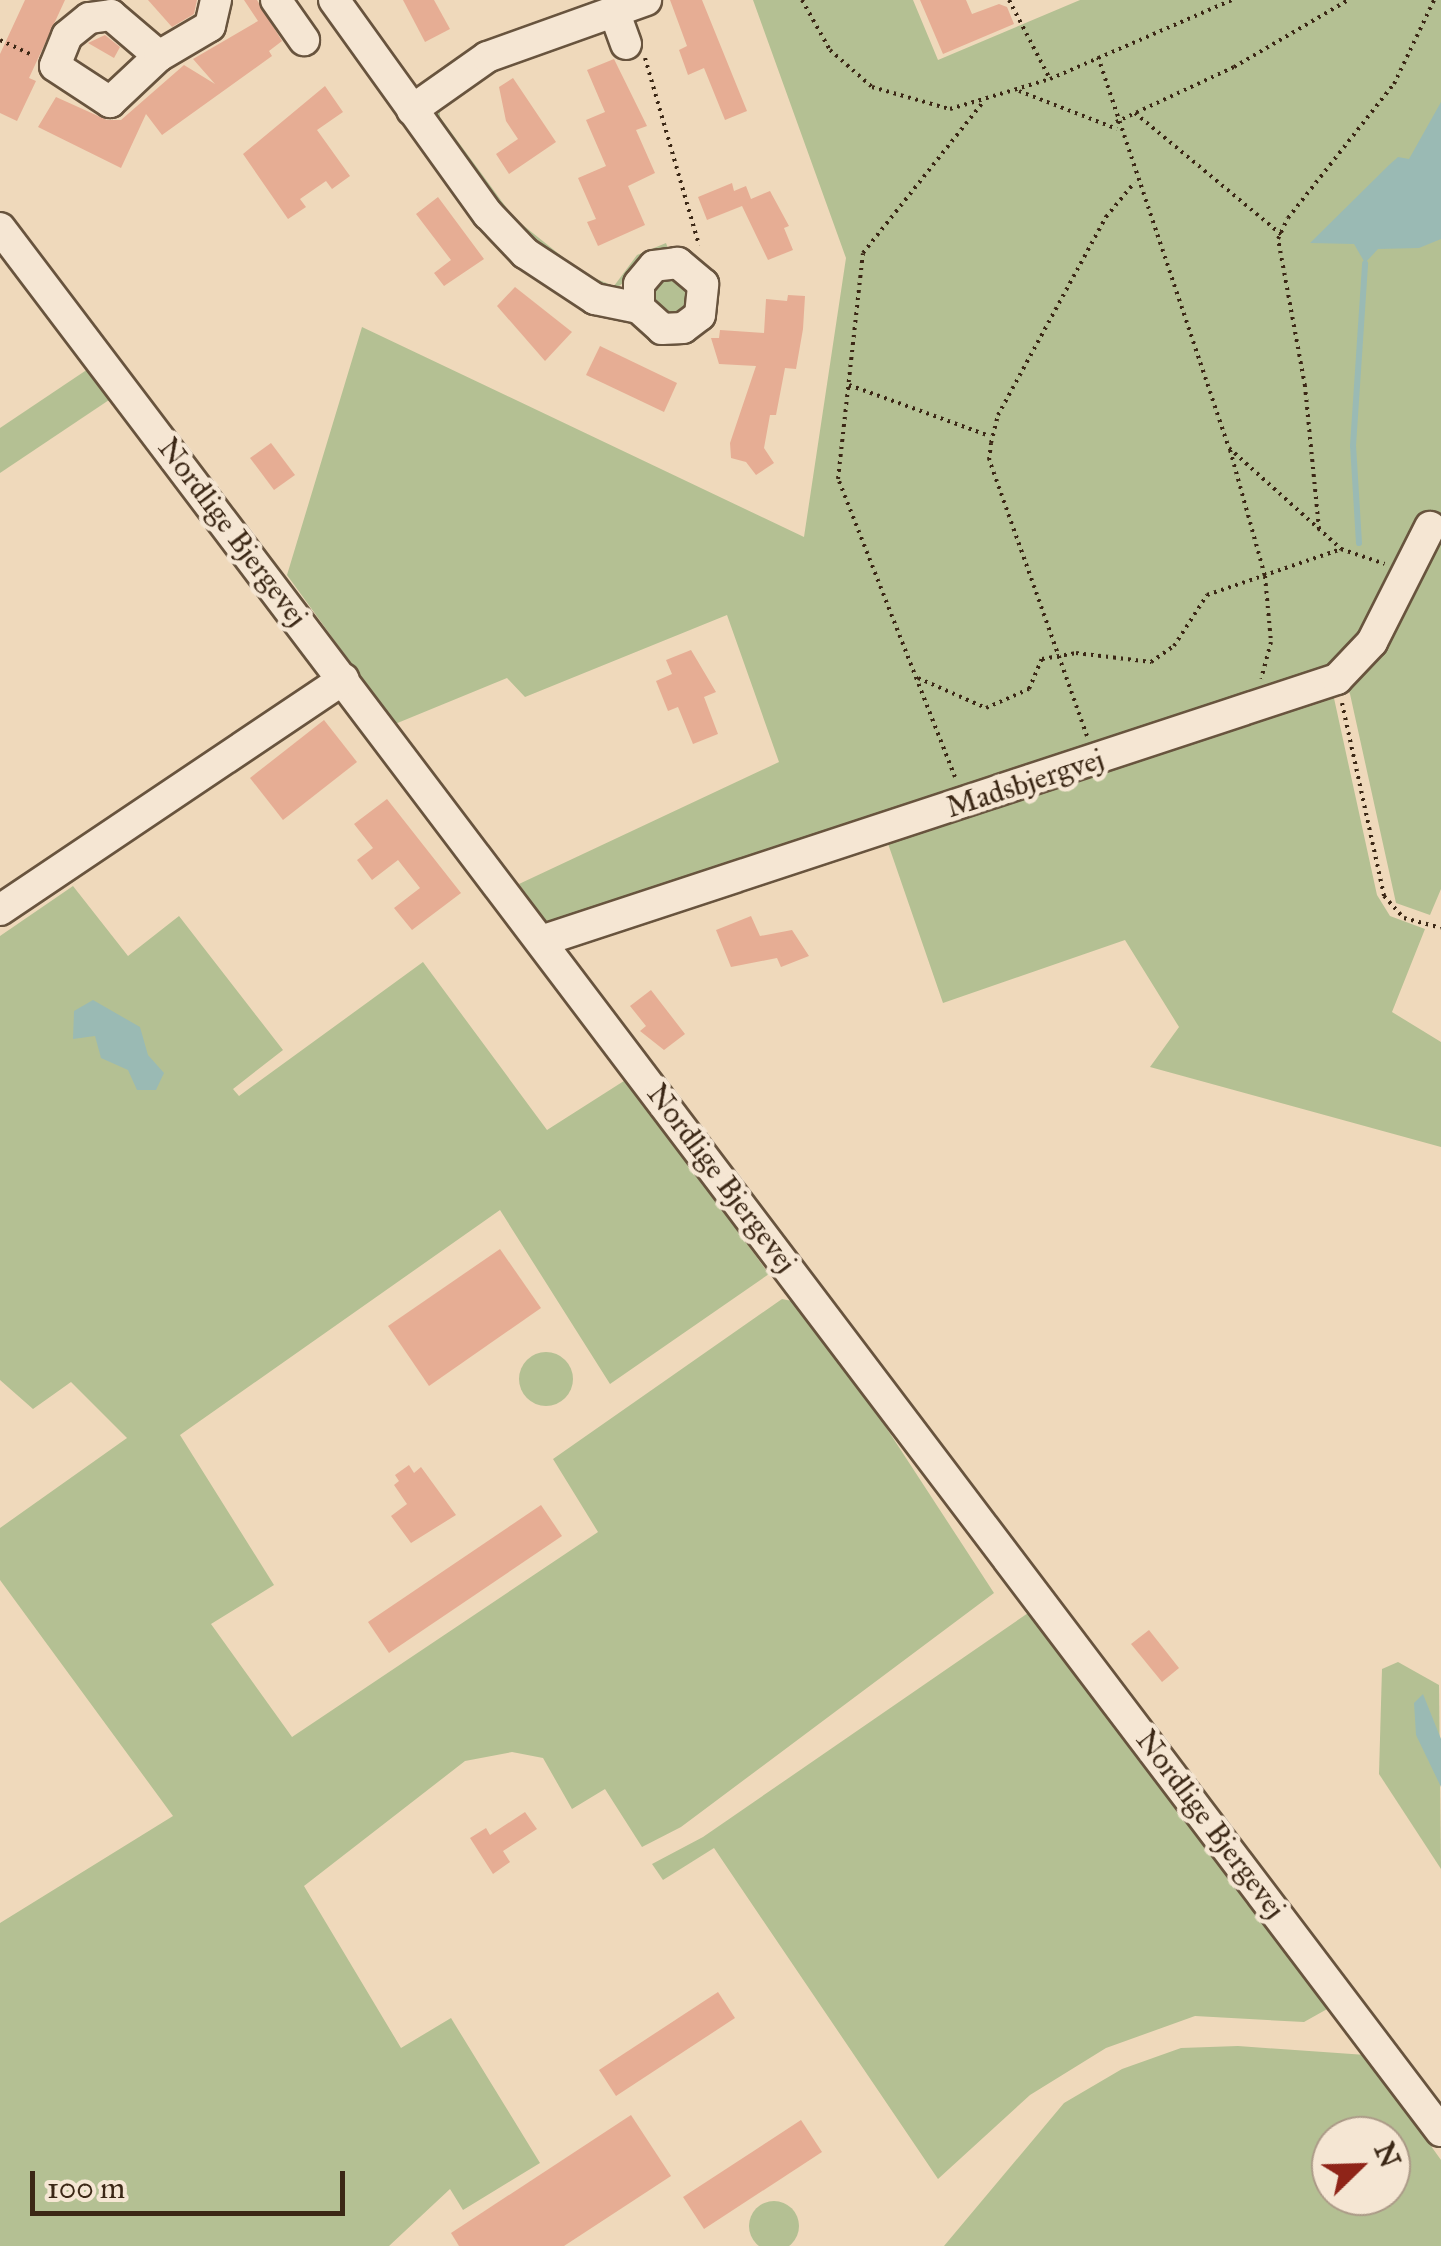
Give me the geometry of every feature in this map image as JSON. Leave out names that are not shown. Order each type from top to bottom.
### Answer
[{"type":"street","points":[[159,56],[112,14],[90,18],[68,36],[55,66],[110,102],[159,56],[210,26],[216,0]]},
{"type":"street","points":[[276,0],[304,40]]},
{"type":"street","points":[[334,0],[488,214],[526,253],[595,299],[639,308],[662,330],[692,323],[705,294],[690,267],[654,266],[639,284],[639,308]]},
{"type":"street","points":[[412,110],[486,57],[646,0]]},
{"type":"street","points":[[614,11],[626,44]]},
{"type":"street","name":"Nordlige Bjergevej","points":[[0,228],[1441,2131]]},
{"type":"street","name":"Madsbjergvej","points":[[542,941],[1337,679],[1364,655],[1430,528]]},
{"type":"street","points":[[0,910],[344,679]]},
{"type":"path","points":[[802,0],[830,50],[872,87],[950,109],[1050,79],[1232,0]]},
{"type":"path","points":[[1009,0],[1050,79]]},
{"type":"path","points":[[1116,122],[1234,66],[1348,0]]},
{"type":"path","points":[[1281,234],[1394,84],[1434,0]]},
{"type":"path","points":[[0,40],[55,66]]},
{"type":"path","points":[[626,44],[641,40],[702,259],[690,267]]},
{"type":"path","points":[[1098,58],[1117,129],[1229,448],[1265,576],[1271,642],[1254,708]]},
{"type":"path","points":[[1019,90],[1117,129]]},
{"type":"path","points":[[965,802],[838,479],[863,253],[983,102]]},
{"type":"path","points":[[1135,113],[1281,234],[1320,531]]},
{"type":"path","points":[[1095,760],[989,460],[992,437],[1106,217],[1135,182]]},
{"type":"path","points":[[849,385],[992,437]]},
{"type":"path","points":[[1229,448],[1341,549],[1411,570]]},
{"type":"path","points":[[916,676],[986,708],[1030,689],[1042,659],[1058,654],[1152,662],[1174,646],[1206,595],[1341,549]]},
{"type":"path","points":[[1337,679],[1384,896],[1404,918],[1441,928]]},
{"type":"green space","points":[[753,0],[913,0],[938,60],[1080,0],[1441,0],[1441,889],[1430,915],[1396,903],[1350,694],[1336,667],[546,923],[519,884],[779,762],[727,615],[525,697],[507,678],[395,724],[287,575],[362,327],[804,537],[846,258]]},
{"type":"green space","points":[[440,101],[440,117],[514,218],[584,274],[614,286],[637,255],[666,243],[669,251],[609,293],[532,246],[430,116]]},
{"type":"green space","points":[[659,274],[690,280],[687,315],[657,316],[648,286]]},
{"type":"green space","points":[[91,367],[112,398],[0,473],[0,428]]},
{"type":"green space","points":[[1332,689],[1377,895],[1390,916],[1425,929],[1392,1012],[1441,1042],[1441,1147],[1150,1067],[1179,1027],[1125,940],[943,1003],[885,835]]},
{"type":"green space","points":[[73,886],[128,956],[179,916],[283,1050],[233,1089],[239,1096],[423,962],[547,1130],[627,1079],[769,1274],[610,1384],[500,1210],[180,1435],[274,1585],[211,1624],[292,1737],[598,1532],[553,1459],[782,1299],[797,1302],[846,1366],[994,1593],[681,1827],[642,1847],[605,1789],[572,1809],[543,1758],[512,1752],[465,1761],[304,1886],[401,2048],[451,2018],[540,2163],[463,2210],[450,2189],[389,2246],[0,2246],[0,1923],[173,1816],[0,1580],[0,1528],[127,1438],[71,1382],[33,1409],[0,1380],[0,936]]},
{"type":"green space","points":[[546,1352],[565,1360],[573,1379],[565,1398],[546,1406],[527,1398],[519,1379],[527,1360]]},
{"type":"green space","points":[[1031,1611],[1329,2008],[1304,2022],[1195,2016],[1106,2048],[1030,2095],[938,2179],[714,1848],[663,1880],[652,1864],[703,1837]]},
{"type":"green space","points":[[1398,1662],[1439,1685],[1441,1869],[1379,1774],[1382,1669]]},
{"type":"green space","points":[[1238,2046],[1366,2055],[1410,2116],[1311,2116],[1311,2216],[1411,2216],[1411,2118],[1441,2160],[1441,2246],[944,2246],[1064,2103],[1122,2069],[1181,2048]]},
{"type":"green space","points":[[774,2201],[791,2209],[799,2226],[791,2243],[774,2251],[757,2243],[749,2226],[757,2209]]},
{"type":"water","points":[[1441,102],[1441,239],[1419,248],[1378,249],[1365,263],[1354,244],[1310,243],[1398,157],[1409,159]]},
{"type":"water","points":[[93,1000],[140,1027],[148,1055],[164,1073],[156,1090],[137,1090],[128,1070],[101,1058],[95,1036],[73,1039],[74,1011]]},
{"type":"water","points":[[1423,1694],[1441,1739],[1441,1787],[1416,1735],[1414,1703]]},
{"type":"building","points":[[25,0],[65,0],[29,78],[36,81],[17,121],[0,113],[0,54]]},
{"type":"building","points":[[148,0],[197,0],[194,14],[172,27]]},
{"type":"building","points":[[244,0],[257,0],[282,41],[269,51],[272,56],[162,135],[146,114],[121,168],[38,127],[56,97],[107,120],[121,120],[184,65],[215,84],[193,59],[258,21]]},
{"type":"building","points":[[403,0],[434,0],[450,29],[425,42]]},
{"type":"building","points":[[670,0],[702,0],[747,111],[725,120],[704,68],[688,75],[679,50],[687,46]]},
{"type":"building","points":[[920,0],[966,0],[972,14],[999,4],[1007,7],[1014,24],[943,54]]},
{"type":"building","points":[[105,35],[120,47],[114,58],[88,43]]},
{"type":"building","points":[[614,59],[647,126],[636,130],[655,173],[628,186],[645,225],[598,246],[587,222],[596,219],[578,178],[606,166],[586,120],[605,112],[587,70]]},
{"type":"building","points":[[513,78],[556,142],[509,174],[496,154],[518,139],[506,121],[499,87]]},
{"type":"building","points":[[325,86],[343,112],[317,130],[350,176],[332,189],[326,181],[300,199],[306,207],[288,219],[243,154]]},
{"type":"building","points":[[732,183],[734,191],[746,186],[751,199],[770,191],[789,226],[784,228],[793,250],[768,260],[742,206],[707,220],[698,197]]},
{"type":"building","points":[[438,197],[484,259],[444,286],[434,273],[451,260],[416,214]]},
{"type":"building","points":[[515,287],[572,332],[545,361],[497,306]]},
{"type":"building","points":[[788,295],[805,296],[796,369],[785,368],[776,415],[770,415],[764,448],[774,463],[756,475],[746,462],[731,458],[730,443],[756,366],[719,364],[711,338],[719,338],[720,330],[764,333],[766,299],[787,301]]},
{"type":"building","points":[[600,346],[677,383],[664,412],[586,375]]},
{"type":"building","points":[[271,443],[295,475],[274,490],[250,458]]},
{"type":"building","points":[[691,650],[716,692],[704,697],[718,734],[693,744],[678,707],[668,711],[656,681],[672,674],[666,660]]},
{"type":"building","points":[[324,720],[357,762],[283,820],[250,778]]},
{"type":"building","points":[[387,799],[461,893],[412,930],[394,908],[420,888],[398,860],[372,880],[357,860],[373,848],[354,824]]},
{"type":"building","points":[[751,916],[760,936],[792,930],[809,956],[781,967],[777,958],[731,967],[716,930]]},
{"type":"building","points":[[651,990],[685,1034],[664,1050],[640,1031],[646,1026],[630,1006]]},
{"type":"building","points":[[500,1249],[541,1308],[429,1386],[388,1326]]},
{"type":"building","points":[[409,1465],[414,1473],[421,1467],[456,1515],[411,1543],[391,1516],[407,1504],[394,1485],[399,1481],[395,1475]]},
{"type":"building","points":[[541,1505],[562,1536],[389,1653],[368,1622]]},
{"type":"building","points":[[1149,1630],[1179,1668],[1162,1682],[1131,1644]]},
{"type":"building","points":[[525,1812],[537,1829],[503,1851],[510,1862],[493,1874],[470,1838],[486,1828],[490,1835]]},
{"type":"building","points":[[718,1992],[735,2018],[616,2096],[599,2070]]},
{"type":"building","points":[[631,2115],[671,2176],[564,2246],[459,2246],[451,2233]]},
{"type":"building","points":[[801,2120],[822,2152],[704,2229],[683,2197]]},
{"type":"waterway","points":[[1359,543],[1353,446],[1365,263]]}]
